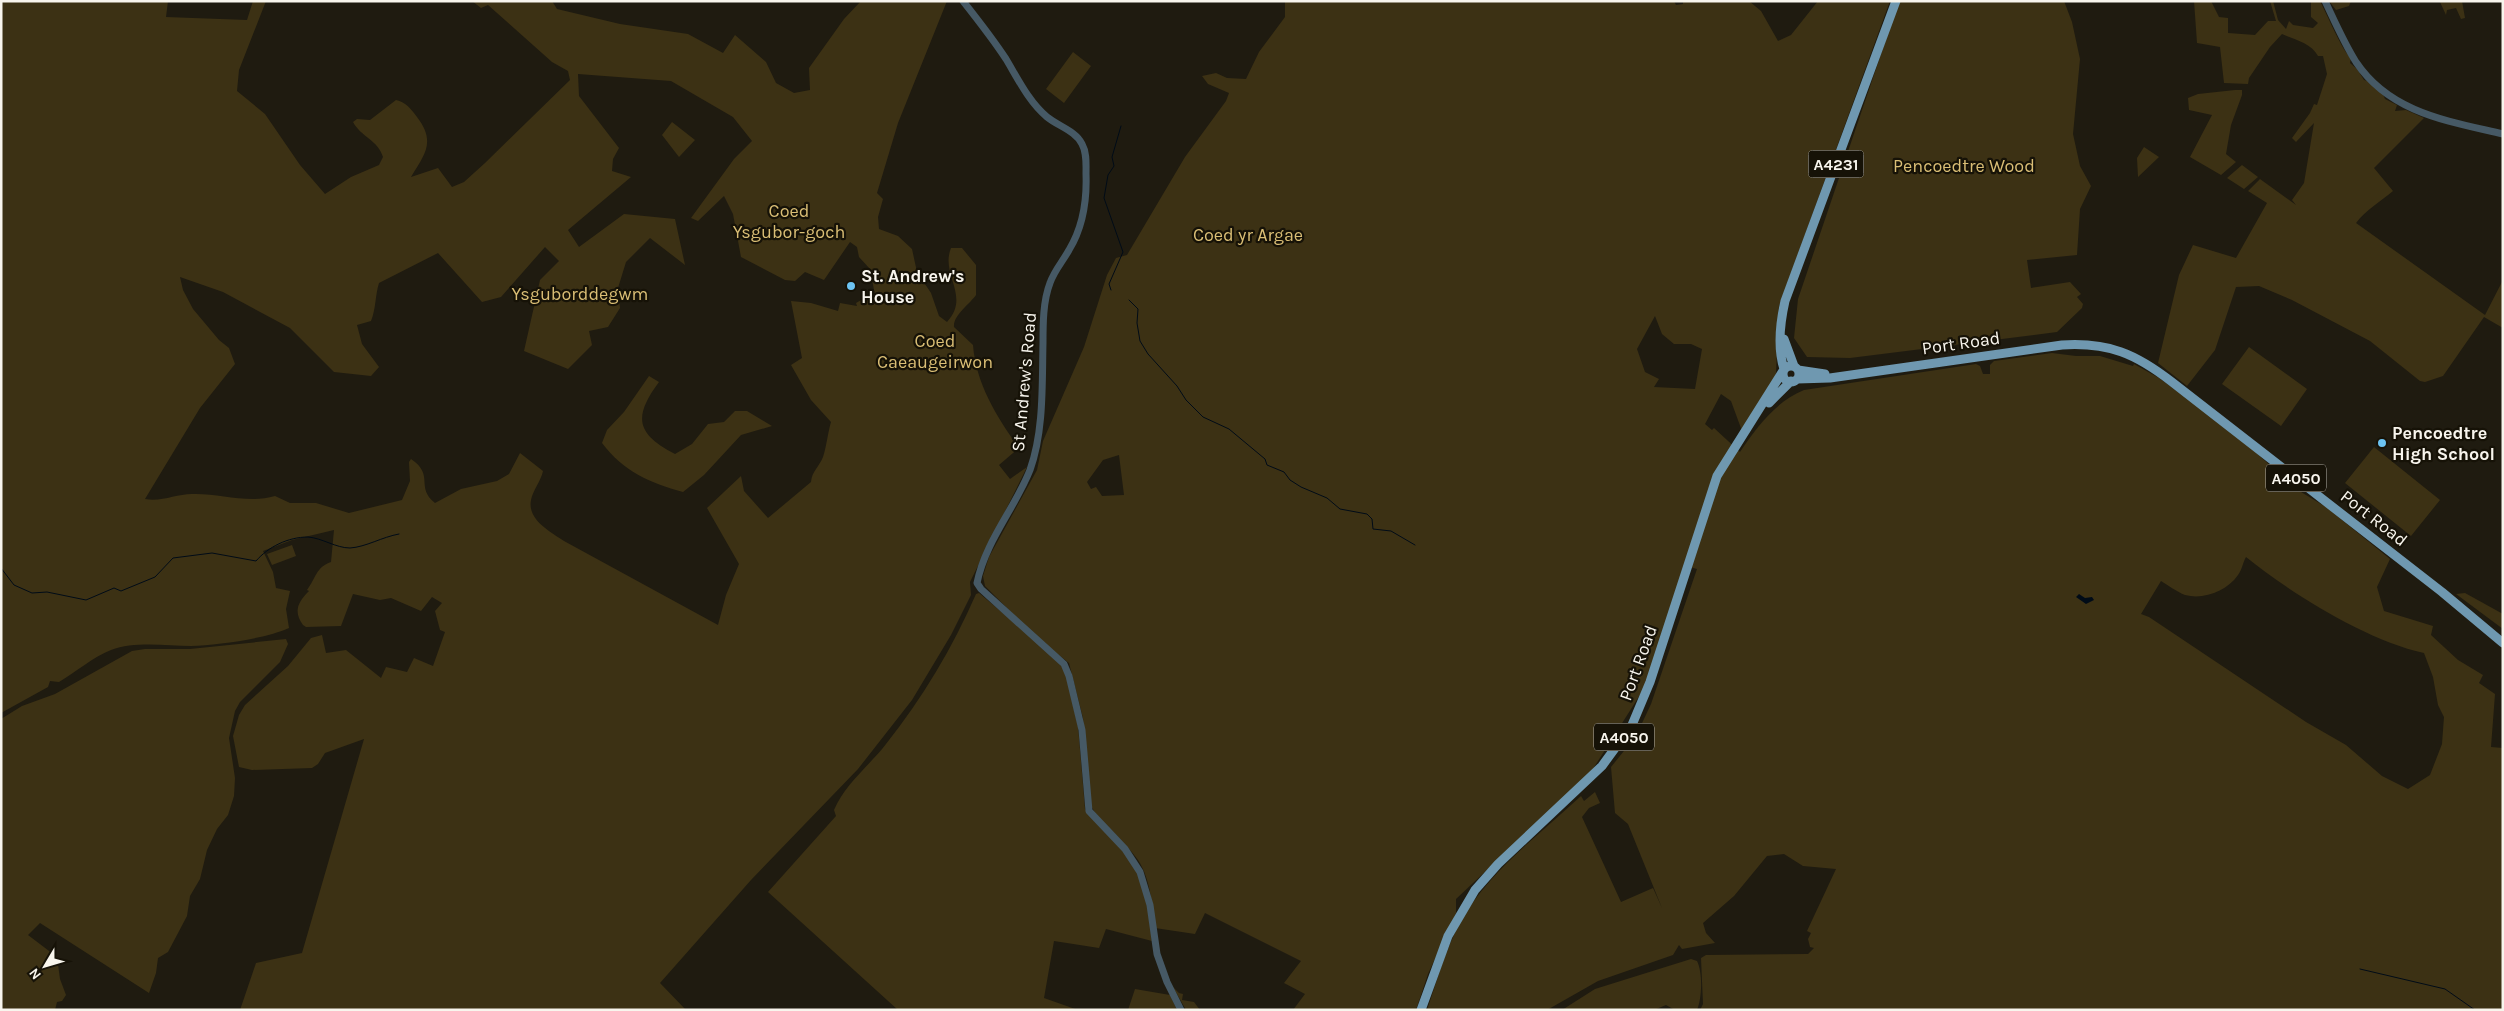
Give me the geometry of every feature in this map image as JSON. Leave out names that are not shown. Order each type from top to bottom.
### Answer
[{"type":"main road","name":"A4231","points":[[1791,373],[1780,350],[1779,332],[1782,329],[1786,296],[1896,1]]},
{"type":"main road","name":"Port Road","points":[[1791,373],[1840,375],[2054,346],[2087,346],[2150,366],[2482,624],[2503,643]]},
{"type":"main road","name":"Port Road","points":[[1420,1010],[1448,936],[1475,890],[1498,864],[1602,766],[1632,725],[1650,682],[1717,476],[1725,460],[1754,418],[1791,373]]},
{"type":"main road","name":"Port Road","points":[[1754,418],[1791,373]]},
{"type":"main road","name":"Port Road","points":[[2482,624],[2503,636]]},
{"type":"street","name":"St Andrew's Road","points":[[963,1],[992,38],[1038,109],[1060,127],[1074,134],[1082,142],[1085,151],[1086,176],[1086,202],[1080,225],[1070,249],[1050,283],[1047,294],[1043,323],[1042,384],[1036,449],[1029,471],[982,565],[977,583],[1006,612],[1061,659],[1066,667],[1082,730],[1089,811],[1125,849],[1140,872],[1150,905],[1154,943],[1160,963],[1181,1010]]},
{"type":"street","points":[[2325,1],[2357,63],[2373,83],[2390,97],[2426,115],[2503,134]]},
{"type":"green space","points":[[1,1],[168,1],[166,17],[247,20],[253,1],[266,1],[239,70],[237,91],[265,114],[300,165],[325,194],[351,177],[379,165],[383,157],[381,151],[353,122],[357,119],[370,120],[396,100],[403,102],[410,109],[423,126],[426,134],[427,141],[424,154],[411,177],[438,168],[452,187],[464,182],[485,163],[570,80],[568,71],[552,62],[488,5],[481,8],[472,1],[552,1],[557,9],[620,24],[688,34],[723,53],[735,35],[766,62],[776,83],[794,93],[810,90],[809,68],[844,19],[861,1],[947,1],[898,123],[877,193],[883,199],[878,217],[879,229],[898,236],[912,249],[917,272],[931,293],[939,316],[947,322],[954,312],[956,303],[956,294],[949,267],[951,248],[962,248],[976,265],[976,295],[956,318],[954,327],[973,345],[978,373],[983,387],[1003,424],[1019,448],[999,465],[1010,479],[1027,467],[970,582],[971,595],[951,635],[912,700],[858,769],[751,880],[660,983],[686,1010],[240,1010],[256,963],[302,953],[364,739],[325,753],[318,764],[312,768],[252,770],[239,767],[233,736],[239,715],[245,705],[288,666],[311,638],[322,635],[326,653],[346,650],[381,678],[386,667],[407,672],[414,658],[433,666],[445,632],[440,630],[435,611],[442,603],[432,597],[421,611],[391,598],[380,600],[353,594],[341,626],[306,627],[303,625],[298,615],[298,607],[309,591],[307,590],[319,570],[331,562],[334,530],[292,540],[263,551],[273,572],[276,588],[290,591],[286,609],[289,628],[267,635],[227,643],[191,646],[141,645],[120,647],[104,653],[59,682],[50,681],[48,687],[1,713]],"holes":[[[578,74],[671,81],[733,117],[752,141],[734,159],[691,218],[698,221],[724,196],[733,214],[741,257],[785,280],[795,281],[805,272],[824,280],[850,242],[857,247],[859,257],[870,269],[875,295],[868,296],[856,303],[857,306],[840,303],[838,311],[811,303],[791,301],[802,358],[791,365],[811,400],[831,422],[825,450],[811,482],[768,518],[744,491],[741,476],[707,508],[739,564],[726,595],[718,625],[564,541],[541,525],[533,514],[531,500],[543,471],[520,453],[509,474],[497,481],[461,489],[435,503],[426,492],[422,470],[411,459],[409,462],[410,481],[402,500],[349,513],[316,503],[290,503],[275,496],[244,499],[192,494],[151,500],[145,499],[200,408],[235,364],[229,348],[219,340],[193,309],[183,290],[180,277],[223,292],[290,328],[334,372],[371,376],[379,367],[362,344],[357,325],[371,321],[379,283],[438,253],[482,302],[501,297],[545,247],[559,261],[540,280],[524,351],[568,369],[592,345],[589,331],[608,327],[620,308],[618,288],[626,262],[650,238],[685,265],[675,219],[624,214],[579,247],[568,230],[631,177],[612,171],[613,159],[619,148],[579,96]]]},
{"type":"green space","name":"Coed yr Argae","points":[[1285,1],[1674,1],[1676,5],[1683,4],[1683,1],[1749,1],[1761,11],[1778,41],[1791,35],[1818,1],[1890,1],[1779,306],[1776,373],[1773,385],[1742,431],[1731,401],[1721,394],[1705,424],[1712,430],[1714,428],[1740,452],[1760,425],[1776,408],[1784,401],[1804,390],[1976,364],[1980,366],[1983,374],[1990,374],[1990,365],[1994,361],[2052,353],[2100,356],[2133,366],[2134,364],[2159,378],[2195,404],[2251,448],[2296,489],[2326,507],[2390,559],[2377,587],[2384,611],[2433,626],[2431,635],[2458,660],[2483,675],[2479,683],[2495,694],[2491,747],[2503,748],[2503,1010],[1700,1010],[1703,1004],[1701,958],[1706,955],[1808,954],[1814,948],[1810,947],[1808,939],[1811,933],[1807,931],[1836,869],[1803,866],[1784,854],[1767,856],[1734,896],[1703,923],[1706,933],[1715,943],[1682,949],[1679,945],[1673,955],[1598,981],[1547,1010],[1427,1010],[1450,944],[1471,905],[1515,855],[1581,796],[1584,801],[1595,792],[1600,803],[1589,808],[1582,817],[1621,902],[1653,888],[1662,908],[1628,824],[1615,813],[1611,767],[1636,736],[1651,704],[1697,569],[1686,566],[1645,687],[1591,772],[1456,899],[1456,913],[1428,974],[1416,1010],[1293,1010],[1305,994],[1284,983],[1301,961],[1205,913],[1195,934],[1155,928],[1146,876],[1138,860],[1126,845],[1099,819],[1090,803],[1083,718],[1069,663],[1036,637],[985,586],[983,576],[989,557],[1037,470],[1043,441],[1084,347],[1107,275],[1116,258],[1127,255],[1185,157],[1226,101],[1229,93],[1208,84],[1202,76],[1216,73],[1227,78],[1246,79],[1259,52],[1285,17]],"holes":[[[1655,316],[1662,334],[1674,344],[1691,344],[1702,349],[1695,389],[1654,387],[1659,379],[1645,372],[1637,349]],[[1119,455],[1124,495],[1102,496],[1096,487],[1091,489],[1087,482],[1103,460]],[[2246,557],[2285,586],[2354,627],[2402,647],[2424,653],[2433,677],[2438,705],[2444,717],[2442,744],[2430,775],[2408,789],[2382,776],[2346,745],[2306,722],[2149,617],[2141,614],[2161,581],[2185,595],[2200,596],[2214,593],[2228,586],[2239,573]]]},
{"type":"green space","name":"Pencoedtre Wood","points":[[1899,1],[2064,1],[2072,22],[2080,59],[2073,134],[2080,166],[2091,186],[2080,209],[2077,255],[2027,260],[2031,288],[2070,282],[2081,294],[2077,297],[2083,304],[2082,308],[2057,332],[1850,358],[1807,357],[1794,338],[1798,299]]},
{"type":"green space","points":[[2194,1],[2211,1],[2219,17],[2228,18],[2228,33],[2255,35],[2268,21],[2276,21],[2270,1],[2273,1],[2278,20],[2286,29],[2289,21],[2293,25],[2313,28],[2318,23],[2311,17],[2311,1],[2320,1],[2339,40],[2351,58],[2350,63],[2357,69],[2364,80],[2377,87],[2385,99],[2397,105],[2395,111],[2406,110],[2424,118],[2374,168],[2393,191],[2356,223],[2485,315],[2503,280],[2503,328],[2484,317],[2443,376],[2425,382],[2420,381],[2370,341],[2292,300],[2259,286],[2236,287],[2215,350],[2187,386],[2158,363],[2179,275],[2193,245],[2236,258],[2267,203],[2248,191],[2260,179],[2296,205],[2292,200],[2304,183],[2314,123],[2296,142],[2292,138],[2310,113],[2314,104],[2317,105],[2327,74],[2323,56],[2318,56],[2307,45],[2282,34],[2270,47],[2249,78],[2248,84],[2224,83],[2220,47],[2197,43]]},
{"type":"green space","points":[[2329,1],[2351,1],[2349,6],[2336,10]]},
{"type":"green space","points":[[2462,1],[2465,18],[2461,19],[2456,8],[2447,10],[2446,15],[2440,2]]},
{"type":"green space","points":[[1073,52],[1091,66],[1064,103],[1046,89]]},
{"type":"green space","points":[[2242,90],[2242,95],[2231,125],[2226,154],[2236,162],[2221,175],[2190,157],[2212,115],[2189,110],[2188,98],[2198,94]]},
{"type":"green space","points":[[672,122],[695,140],[679,157],[662,135]]},
{"type":"green space","points":[[2144,147],[2159,157],[2138,177],[2137,158]]},
{"type":"green space","points":[[2242,165],[2258,177],[2244,189],[2227,178]]},
{"type":"green space","points":[[2249,347],[2307,389],[2281,426],[2222,384]]},
{"type":"green space","points":[[649,376],[659,382],[645,405],[642,415],[643,424],[646,432],[652,439],[675,454],[692,444],[708,424],[724,422],[735,411],[747,411],[772,426],[741,435],[704,475],[683,492],[648,480],[619,461],[602,443],[607,430],[624,412]]},
{"type":"green space","points":[[2374,447],[2440,500],[2411,536],[2345,483]]},
{"type":"green space","points":[[292,545],[296,556],[272,565],[267,554]]},
{"type":"green space","points":[[979,593],[1054,656],[1065,671],[1078,726],[1085,809],[1123,850],[1137,869],[1147,903],[1152,941],[1106,929],[1099,948],[1054,941],[1044,998],[1078,1010],[898,1010],[768,892],[836,816],[834,810],[844,792],[886,744],[912,709],[936,672],[976,594]]},
{"type":"green space","points":[[2465,593],[2503,614],[2503,629],[2456,594]]},
{"type":"green space","points":[[286,639],[288,644],[280,662],[240,702],[235,711],[229,738],[235,778],[234,796],[228,815],[217,829],[207,850],[200,879],[190,896],[187,916],[168,952],[158,958],[156,973],[149,993],[40,923],[28,935],[57,957],[60,979],[66,995],[62,1001],[57,1002],[55,1010],[1,1010],[1,719],[22,706],[55,694],[132,651],[145,649],[190,649]]},
{"type":"green space","points":[[1691,959],[1697,961],[1701,979],[1701,992],[1697,1010],[1675,1010],[1666,1005],[1654,1010],[1562,1010],[1595,989]]},
{"type":"green space","points":[[1173,987],[1183,994],[1182,1000],[1194,1002],[1200,1010],[1186,1010]]},
{"type":"green space","points":[[1135,989],[1170,995],[1177,1010],[1128,1010]]},
{"type":"shaded area","points":[[2079,594],[2085,598],[2092,597],[2094,600],[2086,604],[2076,597]]},
{"type":"waterway","points":[[1111,290],[1109,284],[1123,252],[1104,198],[1108,175],[1114,166],[1112,157],[1121,126]]},
{"type":"waterway","points":[[1129,300],[1138,309],[1137,323],[1140,341],[1148,354],[1177,386],[1186,400],[1203,417],[1229,429],[1265,459],[1267,465],[1284,472],[1290,480],[1301,487],[1327,498],[1340,509],[1367,514],[1372,519],[1373,529],[1391,531],[1415,545]]},
{"type":"waterway","points":[[1,568],[14,585],[32,593],[47,592],[86,600],[114,588],[121,591],[155,577],[173,558],[212,553],[256,561],[272,547],[301,537],[313,538],[350,548],[399,534]]},
{"type":"waterway","points":[[2360,969],[2445,989],[2475,1010]]},
{"type":"place","name":"St. Andrew's House","points":[[851,286]]},
{"type":"place","name":"Pencoedtre High School","points":[[2382,443]]},
{"type":"park label","name":"Coed Ysgubor-goch","points":[[789,221]]},
{"type":"park label","name":"Ysguborddegwm","points":[[580,294]]},
{"type":"park label","name":"Coed Caeaugeirwon","points":[[935,351]]}]
